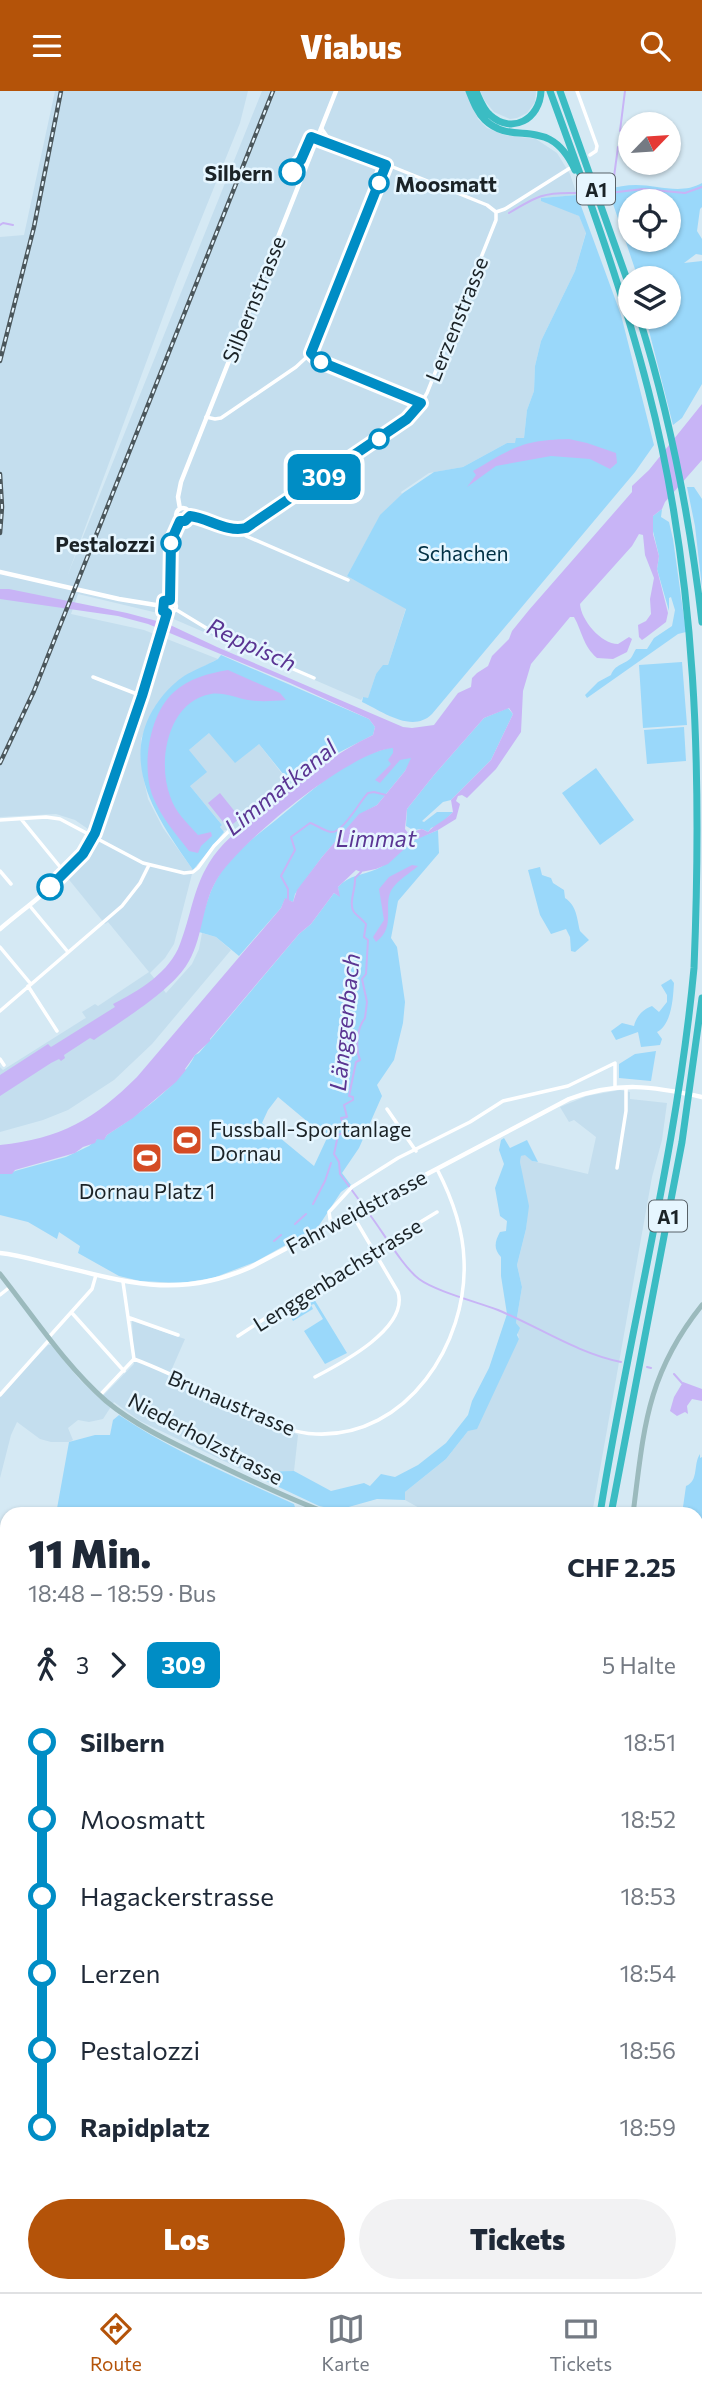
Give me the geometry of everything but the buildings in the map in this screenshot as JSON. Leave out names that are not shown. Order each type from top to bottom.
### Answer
[{"type":"highway","points":[[469,91],[478,111],[490,124],[503,130],[542,136],[562,149],[572,164],[601,236]]},
{"type":"highway","points":[[477,92],[485,110],[491,116],[501,122],[513,124],[526,120],[535,113],[540,103],[541,91]]},
{"type":"highway","name":"A1","points":[[550,91],[634,338],[658,428],[677,522],[694,645],[701,747],[699,904],[683,1065],[601,1507]]},
{"type":"highway","name":"A1","points":[[561,91],[622,266]]},
{"type":"highway","points":[[642,329],[666,418],[686,511],[702,622]]},
{"type":"highway","name":"A1","points":[[612,1507],[682,1142],[702,999]]},
{"type":"main road","name":"Niederholzstrasse","points":[[0,1274],[77,1372],[125,1415],[152,1432],[263,1486],[313,1507]]},
{"type":"main road","points":[[634,1507],[646,1426],[656,1382],[674,1344],[702,1305]]},
{"type":"street","name":"Silbernstrasse","points":[[180,509],[179,489],[206,417],[337,91]]},
{"type":"street","points":[[577,91],[597,146],[596,151],[590,155]]},
{"type":"street","points":[[322,129],[328,140],[486,205],[496,212],[570,168]]},
{"type":"street","points":[[206,417],[221,418],[296,367],[311,353],[386,165]]},
{"type":"street","name":"Lerzenstrasse","points":[[241,530],[371,445],[407,419],[421,403],[496,220],[496,212]]},
{"type":"street","points":[[311,353],[319,361],[421,403]]},
{"type":"street","points":[[180,521],[176,515],[180,509],[187,510],[190,516]]},
{"type":"street","points":[[190,516],[241,530],[246,536],[348,580]]},
{"type":"street","points":[[180,521],[187,520],[190,516]]},
{"type":"street","points":[[170,600],[171,541],[180,521]]},
{"type":"street","points":[[0,572],[119,599],[162,605]]},
{"type":"street","points":[[166,616],[162,605],[164,601],[174,602],[175,609]]},
{"type":"street","points":[[0,929],[65,873],[83,854],[93,838],[142,696],[166,616],[175,609]]},
{"type":"street","points":[[175,609],[226,640],[314,678]]},
{"type":"street","points":[[93,677],[142,696]]},
{"type":"street","points":[[0,820],[46,817],[60,820],[75,825],[93,838],[149,865],[184,873],[193,872],[230,830]]},
{"type":"street","points":[[21,819],[65,873]]},
{"type":"street","points":[[0,1011],[125,903],[149,865]]},
{"type":"street","points":[[0,871],[11,884]]},
{"type":"street","points":[[29,905],[68,952]]},
{"type":"street","points":[[0,947],[29,985],[57,1031]]},
{"type":"street","points":[[0,1059],[4,1065]]},
{"type":"street","points":[[331,1225],[329,1212],[350,1188],[398,1158],[470,1122],[503,1101],[568,1086],[615,1063],[615,1086]]},
{"type":"street","points":[[617,1168],[626,1111],[626,1086]]},
{"type":"street","name":"Fahrweidstrasse","points":[[0,1253],[123,1282],[166,1287],[217,1280],[251,1267],[561,1103],[586,1093],[626,1086],[673,1090],[702,1097]]},
{"type":"street","points":[[387,1109],[416,1150]]},
{"type":"street","name":"Brunaustrasse","points":[[134,1359],[288,1429],[316,1434],[349,1431],[365,1427],[390,1413],[428,1378],[449,1343],[462,1301],[462,1237],[451,1199],[437,1169]]},
{"type":"street","name":"Lenggenbachstrasse","points":[[238,1336],[437,1212]]},
{"type":"street","points":[[315,1377],[352,1357],[379,1335],[400,1309],[398,1292],[352,1214]]},
{"type":"street","points":[[0,1395],[92,1289],[96,1275]]},
{"type":"street","points":[[100,1395],[134,1359],[123,1282]]},
{"type":"street","points":[[0,1295],[10,1287]]},
{"type":"street","points":[[72,1313],[124,1371]]},
{"type":"street","points":[[130,1318],[178,1335]]},
{"type":"shaded area","points":[[55,91],[248,91],[240,123],[177,279],[68,574],[262,91],[466,91],[478,119],[487,128],[504,135],[536,139],[557,153],[570,174],[577,195],[542,198],[579,216],[586,232],[575,271],[541,341],[524,438],[515,443],[507,443],[463,467],[429,473],[401,492],[380,516],[347,576],[406,608],[388,665],[376,674],[368,699],[363,697],[361,700],[162,614],[78,594],[71,614],[144,630],[218,659],[183,677],[154,708],[141,739],[143,776],[148,799],[163,828],[193,870],[174,944],[150,973],[166,993],[192,964],[202,933],[216,937],[231,950],[152,1044],[114,1080],[68,1110],[0,1132],[0,1067],[3,1070],[86,1018],[82,1012],[95,1004],[98,1006],[149,972],[66,876],[89,852],[100,830],[93,827],[88,829],[75,820],[56,814],[0,817],[0,237],[24,235]]},
{"type":"shaded area","points":[[480,91],[536,91],[535,102],[527,113],[510,119],[494,112]]},
{"type":"shaded area","points":[[210,732],[259,744],[287,780],[293,776],[296,780],[232,832],[229,829],[223,831],[220,827],[222,825],[190,786],[189,750]]},
{"type":"shaded area","points":[[620,1090],[630,1092],[630,1099],[667,1103],[593,1507],[418,1507],[405,1500],[405,1492],[446,1459],[468,1431],[519,1339],[516,1323],[522,1287],[517,1265],[527,1218],[521,1156],[526,1154],[532,1161],[588,1174],[596,1137],[574,1120],[569,1122],[560,1107],[587,1096]]},
{"type":"shaded area","points":[[132,1321],[185,1339],[171,1371],[298,1435],[294,1471],[247,1472],[140,1421],[114,1402],[103,1419],[89,1422],[78,1420],[68,1428],[73,1440],[69,1442],[40,1439],[17,1422],[0,1478],[0,1395],[48,1345],[51,1345],[79,1379],[100,1399],[134,1364]]},
{"type":"green space","points":[[702,183],[702,207],[697,231],[702,239],[702,255],[696,254],[684,263],[702,261],[702,384],[682,418],[673,425],[649,329],[681,329],[681,266],[634,266],[629,252],[681,252],[681,189],[678,189]]},
{"type":"green space","points":[[644,185],[678,189],[618,189],[618,219],[608,189]]},
{"type":"green space","name":"Schachen","points":[[577,195],[618,307],[618,329],[625,329],[654,445],[635,472],[432,714],[415,722],[397,719],[362,702],[363,697],[368,698],[376,674],[383,665],[388,665],[406,609],[347,576],[380,515],[403,493],[434,472],[463,467],[507,443],[515,443],[516,438],[524,438],[541,341],[575,271],[586,233],[579,216],[541,201],[541,198]]},
{"type":"green space","points":[[687,487],[694,487],[702,499],[702,588],[695,526]]},
{"type":"green space","points":[[662,509],[661,517],[669,522],[673,539],[686,632],[678,634],[587,698],[585,695],[598,682],[631,658],[636,649],[647,649],[654,638],[672,626],[675,610],[671,597],[669,611],[657,569],[659,556],[652,527],[653,516]]},
{"type":"green space","points":[[221,655],[369,719],[375,727],[373,735],[334,755],[327,752],[288,780],[259,744],[235,763],[209,733],[189,750],[207,772],[190,786],[222,825],[220,827],[224,832],[193,870],[169,835],[150,798],[143,778],[142,738],[152,711],[168,689],[184,676]]},
{"type":"green space","points":[[682,662],[687,725],[643,728],[639,665]]},
{"type":"green space","points":[[508,708],[513,714],[491,760],[451,800],[443,802],[422,821],[437,812],[453,812],[428,832],[406,826],[407,809],[434,775],[484,718]]},
{"type":"green space","points":[[684,727],[686,761],[647,764],[644,730]]},
{"type":"green space","points":[[405,745],[420,745],[405,771],[377,805],[359,815],[322,857],[295,894],[293,902],[285,899],[281,908],[239,956],[216,937],[199,932],[207,901],[217,879],[246,844],[305,796],[352,763],[368,755]]},
{"type":"green space","points":[[596,768],[634,820],[600,845],[562,793]]},
{"type":"green space","points":[[438,830],[439,853],[398,901],[391,938],[397,947],[405,1002],[394,1060],[377,1085],[382,1096],[359,1148],[342,1173],[351,1185],[341,1192],[318,1227],[255,1262],[213,1278],[181,1283],[140,1281],[119,1276],[78,1253],[80,1246],[59,1232],[57,1239],[28,1222],[0,1215],[0,1174],[66,1157],[97,1139],[105,1138],[143,1110],[180,1077],[195,1055],[299,934],[311,924],[334,893],[339,896],[338,887],[342,883],[382,866],[413,841]],"holes":[[[278,1097],[327,1138],[314,1166],[262,1123]]]},
{"type":"green space","points":[[540,867],[542,875],[551,878],[553,883],[564,890],[565,898],[576,913],[580,931],[589,940],[575,952],[571,951],[570,937],[566,929],[551,934],[540,915],[528,870]]},
{"type":"green space","points":[[671,979],[674,983],[671,1010],[666,1023],[657,1032],[662,1039],[660,1045],[641,1047],[638,1032],[616,1040],[611,1031],[622,1023],[634,1026],[640,1014],[652,1006],[659,1012],[667,1002],[667,995],[661,985]]},
{"type":"green space","points":[[656,1051],[651,1081],[619,1078],[619,1064],[635,1054]]},
{"type":"green space","points":[[504,1138],[510,1148],[527,1140],[538,1162],[525,1155],[521,1156],[529,1206],[517,1265],[522,1287],[516,1323],[520,1328],[517,1335],[519,1339],[477,1429],[468,1431],[446,1459],[405,1492],[405,1500],[377,1499],[349,1507],[324,1507],[247,1472],[294,1471],[331,1491],[364,1483],[370,1486],[381,1474],[395,1477],[418,1465],[446,1443],[468,1415],[489,1368],[507,1314],[501,1257],[496,1245],[500,1232],[506,1231],[507,1221],[500,1216],[495,1188],[504,1164],[499,1150]]},
{"type":"green space","points":[[311,1294],[347,1353],[325,1364],[304,1331],[323,1319],[314,1304],[311,1305],[313,1309],[293,1321],[286,1309]]},
{"type":"green space","points":[[119,1415],[182,1452],[294,1504],[295,1507],[57,1507],[69,1442],[95,1435],[110,1435],[113,1420]]},
{"type":"green space","points":[[700,1454],[702,1507],[683,1507],[686,1486],[693,1480]]},
{"type":"water","name":"Limmat","points":[[702,404],[702,460],[665,502],[662,509],[653,516],[653,534],[659,556],[657,569],[668,613],[666,622],[642,640],[639,637],[638,625],[646,621],[651,614],[650,599],[654,578],[645,555],[643,535],[639,534],[632,546],[580,604],[588,624],[599,636],[618,644],[629,637],[632,639],[627,652],[613,659],[597,658],[586,643],[574,617],[570,617],[531,664],[523,691],[521,732],[496,769],[467,798],[458,796],[456,801],[460,804],[456,819],[413,841],[388,864],[361,872],[356,870],[338,887],[340,897],[334,893],[311,924],[299,934],[210,1041],[195,1055],[176,1082],[133,1118],[107,1135],[104,1140],[97,1139],[95,1143],[75,1153],[15,1170],[12,1174],[0,1174],[0,1145],[41,1138],[75,1125],[106,1105],[137,1077],[281,908],[285,898],[293,902],[297,890],[359,814],[377,805],[405,771],[411,758],[400,760],[380,783],[375,780],[391,764],[388,760],[393,748],[374,753],[324,781],[296,802],[227,865],[211,891],[192,956],[168,986],[94,1040],[90,1038],[64,1055],[65,1058],[61,1061],[59,1059],[51,1063],[0,1096],[0,1075],[48,1044],[51,1047],[115,1007],[113,1004],[143,987],[161,972],[175,954],[184,934],[199,883],[221,847],[305,777],[344,750],[373,735],[375,727],[369,719],[290,683],[148,624],[118,616],[0,599],[0,589],[127,613],[168,624],[403,727],[434,725],[458,693],[471,687],[472,678],[488,666],[492,656],[509,639],[529,610],[632,492],[632,486],[649,470]],"holes":[[[509,708],[513,714],[491,760],[451,800],[453,812],[428,832],[422,829],[408,833],[405,829],[407,809],[484,718]]]},
{"type":"water","points":[[569,439],[616,453],[617,463],[610,469],[590,459],[551,456],[496,466],[467,487],[476,475],[473,471],[508,451],[528,443]]},
{"type":"water","points":[[228,670],[280,693],[286,700],[253,701],[225,694],[211,694],[196,699],[176,720],[169,734],[166,750],[166,782],[172,802],[186,822],[198,835],[211,832],[212,836],[201,846],[198,853],[189,851],[164,818],[153,797],[148,771],[150,741],[158,713],[174,692],[199,677]]},
{"type":"water","points":[[220,793],[240,818],[228,828],[208,803]]},
{"type":"water","points":[[412,865],[418,866],[401,879],[389,895],[388,923],[376,942],[373,937],[384,920],[379,889],[389,877]]},
{"type":"water","points":[[683,1382],[702,1389],[702,1401],[692,1399],[687,1406],[688,1414],[685,1412],[677,1416],[670,1411]]},
{"type":"waterway","points":[[622,112],[625,91]]},
{"type":"waterway","points":[[613,184],[618,147]]},
{"type":"waterway","points":[[609,193],[643,189],[685,193],[702,187]]},
{"type":"waterway","points":[[509,213],[541,196],[576,193]]},
{"type":"waterway","points":[[0,225],[13,225]]},
{"type":"waterway","points":[[288,901],[288,889],[281,876],[295,850],[291,837],[310,823],[331,832],[335,831],[345,823],[368,793],[386,795]]},
{"type":"waterway","name":"Länggenbach","points":[[361,872],[355,878],[352,909],[366,924],[366,974],[362,979],[367,1002],[358,1038],[360,1060],[356,1062],[349,1096],[353,1097],[353,1100],[344,1105],[347,1117],[341,1118],[343,1133],[338,1135],[334,1154],[339,1162],[340,1174],[362,1204]]},
{"type":"waterway","points":[[313,1204],[331,1163]]},
{"type":"waterway","points":[[295,1224],[306,1214]]},
{"type":"waterway","name":"Länggenbach","points":[[370,1215],[406,1266],[419,1279],[445,1292],[498,1310],[589,1352],[621,1362]]},
{"type":"waterway","points":[[274,1241],[281,1235]]},
{"type":"waterway","points":[[647,1367],[651,1368]]},
{"type":"waterway","points":[[674,1374],[682,1383]]},
{"type":"railway","points":[[0,361],[34,227],[61,91]]},
{"type":"railway","points":[[0,763],[34,691],[273,91]]},
{"type":"railway","points":[[0,474],[0,533]]},
{"type":"bus line","name":"309","points":[[50,887],[83,854],[98,827],[167,613],[163,611],[162,605],[167,599],[170,600],[171,541],[180,521],[195,516],[231,529],[246,528],[371,445],[407,419],[421,403],[319,361],[311,353],[386,165],[311,137],[301,160],[292,172]]},
{"type":"place","name":"Silbern","points":[[292,172]]},
{"type":"place","name":"Moosmatt","points":[[379,183]]},
{"type":"place","name":"Pestalozzi","points":[[171,543]]},
{"type":"place","name":"Fussball-Sportanlage Dornau","points":[[187,1140]]},
{"type":"place","name":"Dornau Platz 1","points":[[147,1158]]},
{"type":"water label","name":"Reppisch","points":[[252,644]]},
{"type":"water label","name":"Limmatkanal","points":[[280,787]]}]
